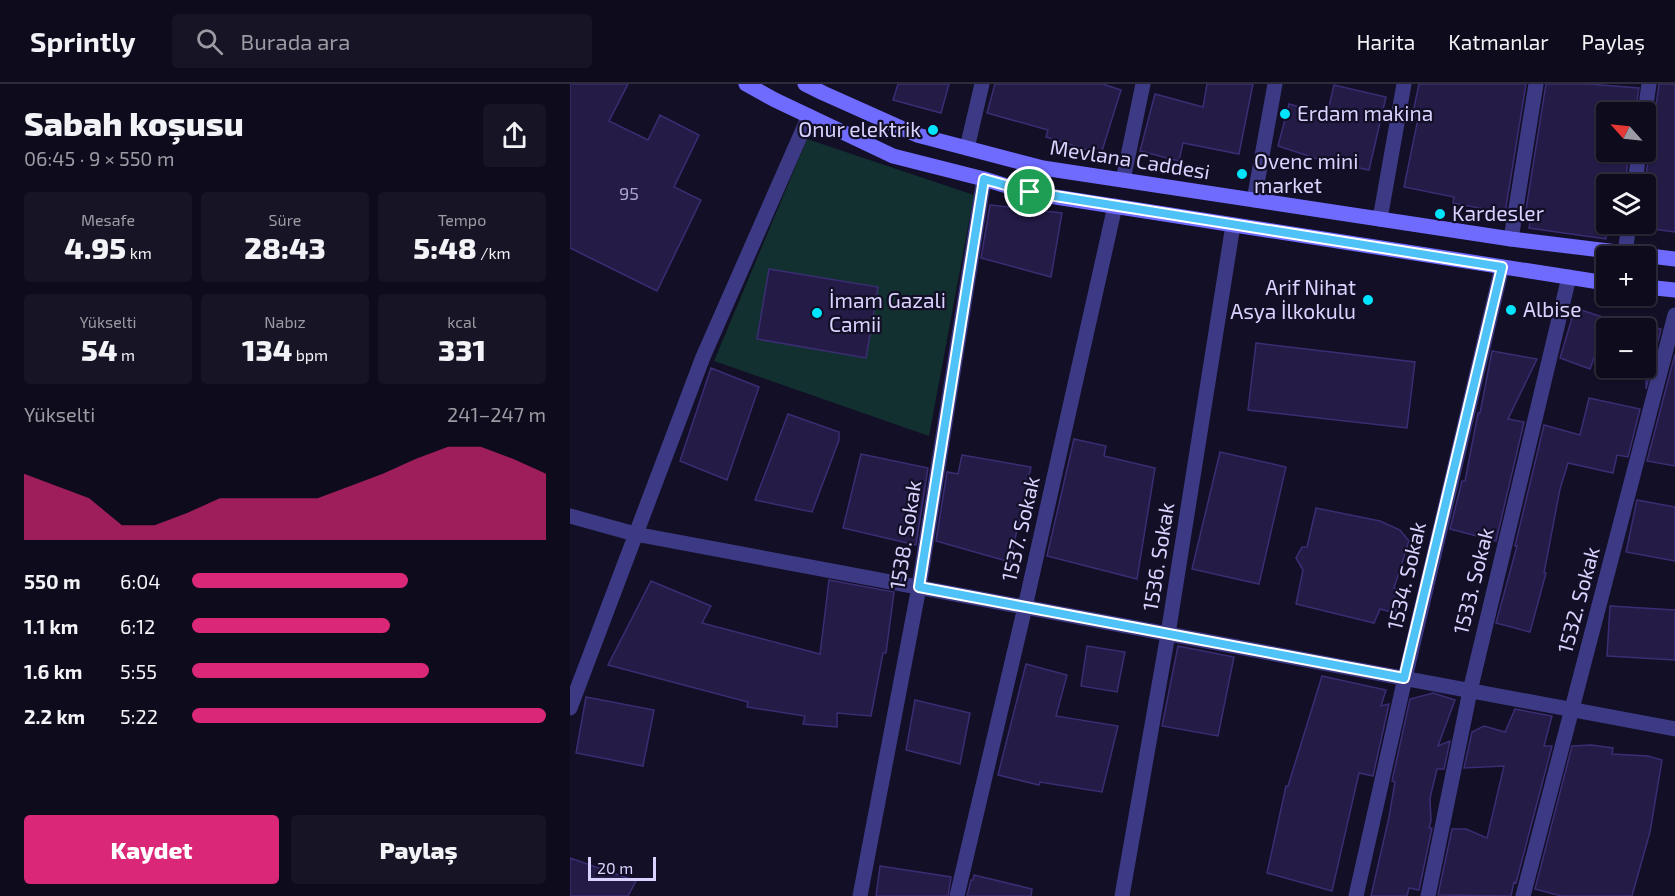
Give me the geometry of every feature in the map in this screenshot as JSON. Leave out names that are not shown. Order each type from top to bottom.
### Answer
[{"type":"main road","points":[[746,84],[892,156],[1030,192],[1596,281]]},
{"type":"main road","name":"Mevlana Caddesi","points":[[805,84],[917,135],[1043,168],[1511,239],[1596,249]]},
{"type":"main road","name":"Mevlana Caddesi","points":[[1656,257],[1675,259]]},
{"type":"main road","points":[[1656,288],[1675,290]]},
{"type":"street","points":[[967,148],[982,84]]},
{"type":"street","points":[[1123,180],[1143,84]]},
{"type":"street","points":[[1254,200],[1275,84]]},
{"type":"street","points":[[1380,219],[1404,84]]},
{"type":"street","points":[[1511,239],[1536,84]]},
{"type":"street","points":[[1646,102],[1649,84]]},
{"type":"street","points":[[570,708],[703,357],[809,116]]},
{"type":"street","name":"1538. Sokak","points":[[860,896],[919,587],[984,179]]},
{"type":"street","name":"1537. Sokak","points":[[957,896],[1115,206]]},
{"type":"street","name":"1536. Sokak","points":[[1122,896],[1168,634],[1233,225]]},
{"type":"street","name":"1534. Sokak","points":[[1356,896],[1404,678],[1502,267]]},
{"type":"street","name":"1533. Sokak","points":[[1428,896],[1470,691],[1569,277]]},
{"type":"street","name":"1532. Sokak","points":[[1523,896],[1675,315]]},
{"type":"street","points":[[570,516],[635,534],[1675,729]]},
{"type":"green space","points":[[807,139],[974,195],[929,436],[714,361]]},
{"type":"building","points":[[570,84],[628,84],[609,121],[648,140],[660,115],[699,135],[674,187],[701,200],[657,291],[570,248]]},
{"type":"building","points":[[898,84],[949,84],[941,113],[893,100]]},
{"type":"building","points":[[995,84],[1103,84],[1121,90],[1101,154],[1046,137],[1048,130],[987,113]]},
{"type":"building","points":[[1207,84],[1253,84],[1239,154],[1183,143],[1179,161],[1140,151],[1155,94],[1203,107]]},
{"type":"building","points":[[1419,84],[1526,84],[1505,213],[1453,203],[1454,197],[1404,187],[1418,119],[1412,117]]},
{"type":"building","points":[[1546,84],[1589,84],[1639,88],[1637,102],[1596,102],[1596,162],[1628,162],[1626,174],[1596,174],[1596,234],[1606,234],[1606,239],[1529,228],[1531,217],[1525,216]]},
{"type":"building","points":[[1659,84],[1675,84],[1675,232],[1656,229],[1656,174],[1646,174],[1648,162],[1656,162],[1656,106]]},
{"type":"building","points":[[1334,85],[1386,97],[1369,170],[1318,159],[1278,146],[1289,104],[1327,115]]},
{"type":"building","points":[[990,205],[1062,213],[1051,277],[981,258]]},
{"type":"building","name":"İmam Gazali Camii","points":[[769,269],[878,287],[866,358],[757,339]]},
{"type":"building","points":[[1575,308],[1606,318],[1596,318],[1596,353],[1590,369],[1560,358]]},
{"type":"building","points":[[1656,328],[1661,329],[1656,349]]},
{"type":"building","points":[[1256,343],[1415,362],[1407,428],[1248,410]]},
{"type":"building","points":[[1492,351],[1537,359],[1508,419],[1524,422],[1496,541],[1450,529],[1462,481],[1465,481]]},
{"type":"building","points":[[1675,354],[1675,466],[1647,461]]},
{"type":"building","points":[[711,368],[759,387],[727,480],[680,461]]},
{"type":"building","points":[[1589,398],[1640,409],[1628,457],[1617,455],[1613,473],[1568,463],[1560,489],[1544,573],[1546,573],[1530,632],[1496,623],[1517,546],[1515,546],[1544,425],[1580,435]]},
{"type":"building","points":[[788,414],[839,432],[839,440],[812,512],[755,500]]},
{"type":"building","points":[[1074,439],[1106,446],[1104,456],[1155,468],[1137,579],[1047,556]]},
{"type":"building","points":[[1220,452],[1286,467],[1259,584],[1192,569]]},
{"type":"building","points":[[861,454],[928,468],[916,545],[843,528]]},
{"type":"building","points":[[962,455],[1031,467],[1010,562],[936,541],[947,472],[958,474]]},
{"type":"building","points":[[1637,500],[1675,507],[1675,561],[1626,552]]},
{"type":"building","points":[[1316,508],[1380,521],[1400,530],[1409,541],[1394,588],[1401,591],[1395,613],[1380,609],[1374,623],[1296,604],[1303,570],[1296,558],[1302,547],[1307,547]]},
{"type":"building","points":[[829,580],[894,592],[886,653],[883,653],[871,716],[837,713],[837,727],[803,724],[805,716],[747,707],[748,702],[608,665],[651,581],[711,606],[702,623],[820,654]]},
{"type":"building","points":[[1610,606],[1675,610],[1675,660],[1607,656]]},
{"type":"building","points":[[1087,646],[1125,652],[1117,692],[1081,686]]},
{"type":"building","points":[[1178,646],[1234,657],[1218,736],[1162,726]]},
{"type":"building","points":[[1026,664],[1067,675],[1056,716],[1118,726],[1102,792],[1040,782],[1039,785],[998,775]]},
{"type":"building","points":[[1322,676],[1386,690],[1381,706],[1389,704],[1373,776],[1359,773],[1332,891],[1267,873],[1286,786],[1288,786]]},
{"type":"building","points":[[1433,693],[1455,700],[1438,746],[1450,741],[1444,769],[1437,769],[1430,798],[1429,828],[1432,828],[1419,890],[1409,888],[1407,896],[1371,896],[1389,817],[1395,782],[1392,781],[1410,699]]},
{"type":"building","points":[[586,697],[654,710],[643,766],[576,753]]},
{"type":"building","points":[[915,700],[970,713],[960,764],[906,750]]},
{"type":"building","points":[[1515,709],[1552,716],[1544,746],[1552,746],[1511,896],[1438,895],[1452,829],[1466,829],[1487,838],[1504,766],[1464,768],[1472,732],[1484,726],[1505,732]]},
{"type":"building","points":[[1591,745],[1613,748],[1612,754],[1648,756],[1662,760],[1650,832],[1632,896],[1561,896],[1535,889],[1572,746]]},
{"type":"building","points":[[570,858],[636,881],[628,896],[570,896]]},
{"type":"building","points":[[880,866],[951,877],[948,896],[876,896]]},
{"type":"building","points":[[974,875],[1032,889],[1031,896],[967,896]]},
{"type":"place","name":"Erdam makina","points":[[1285,114]]},
{"type":"place","name":"Onur elektrik","points":[[933,130]]},
{"type":"place","name":"Ovenc mini market","points":[[1242,174]]},
{"type":"place","name":"Kardesler","points":[[1440,214]]},
{"type":"place","name":"Arif Nihat Asya İlkokulu","points":[[1368,300]]},
{"type":"place","name":"Albise","points":[[1511,310]]},
{"type":"place","name":"İmam Gazali Camii","points":[[817,313]]},
{"type":"route","points":[[984,179],[1030,192],[1502,267],[1404,678],[919,587],[984,179]]}]
